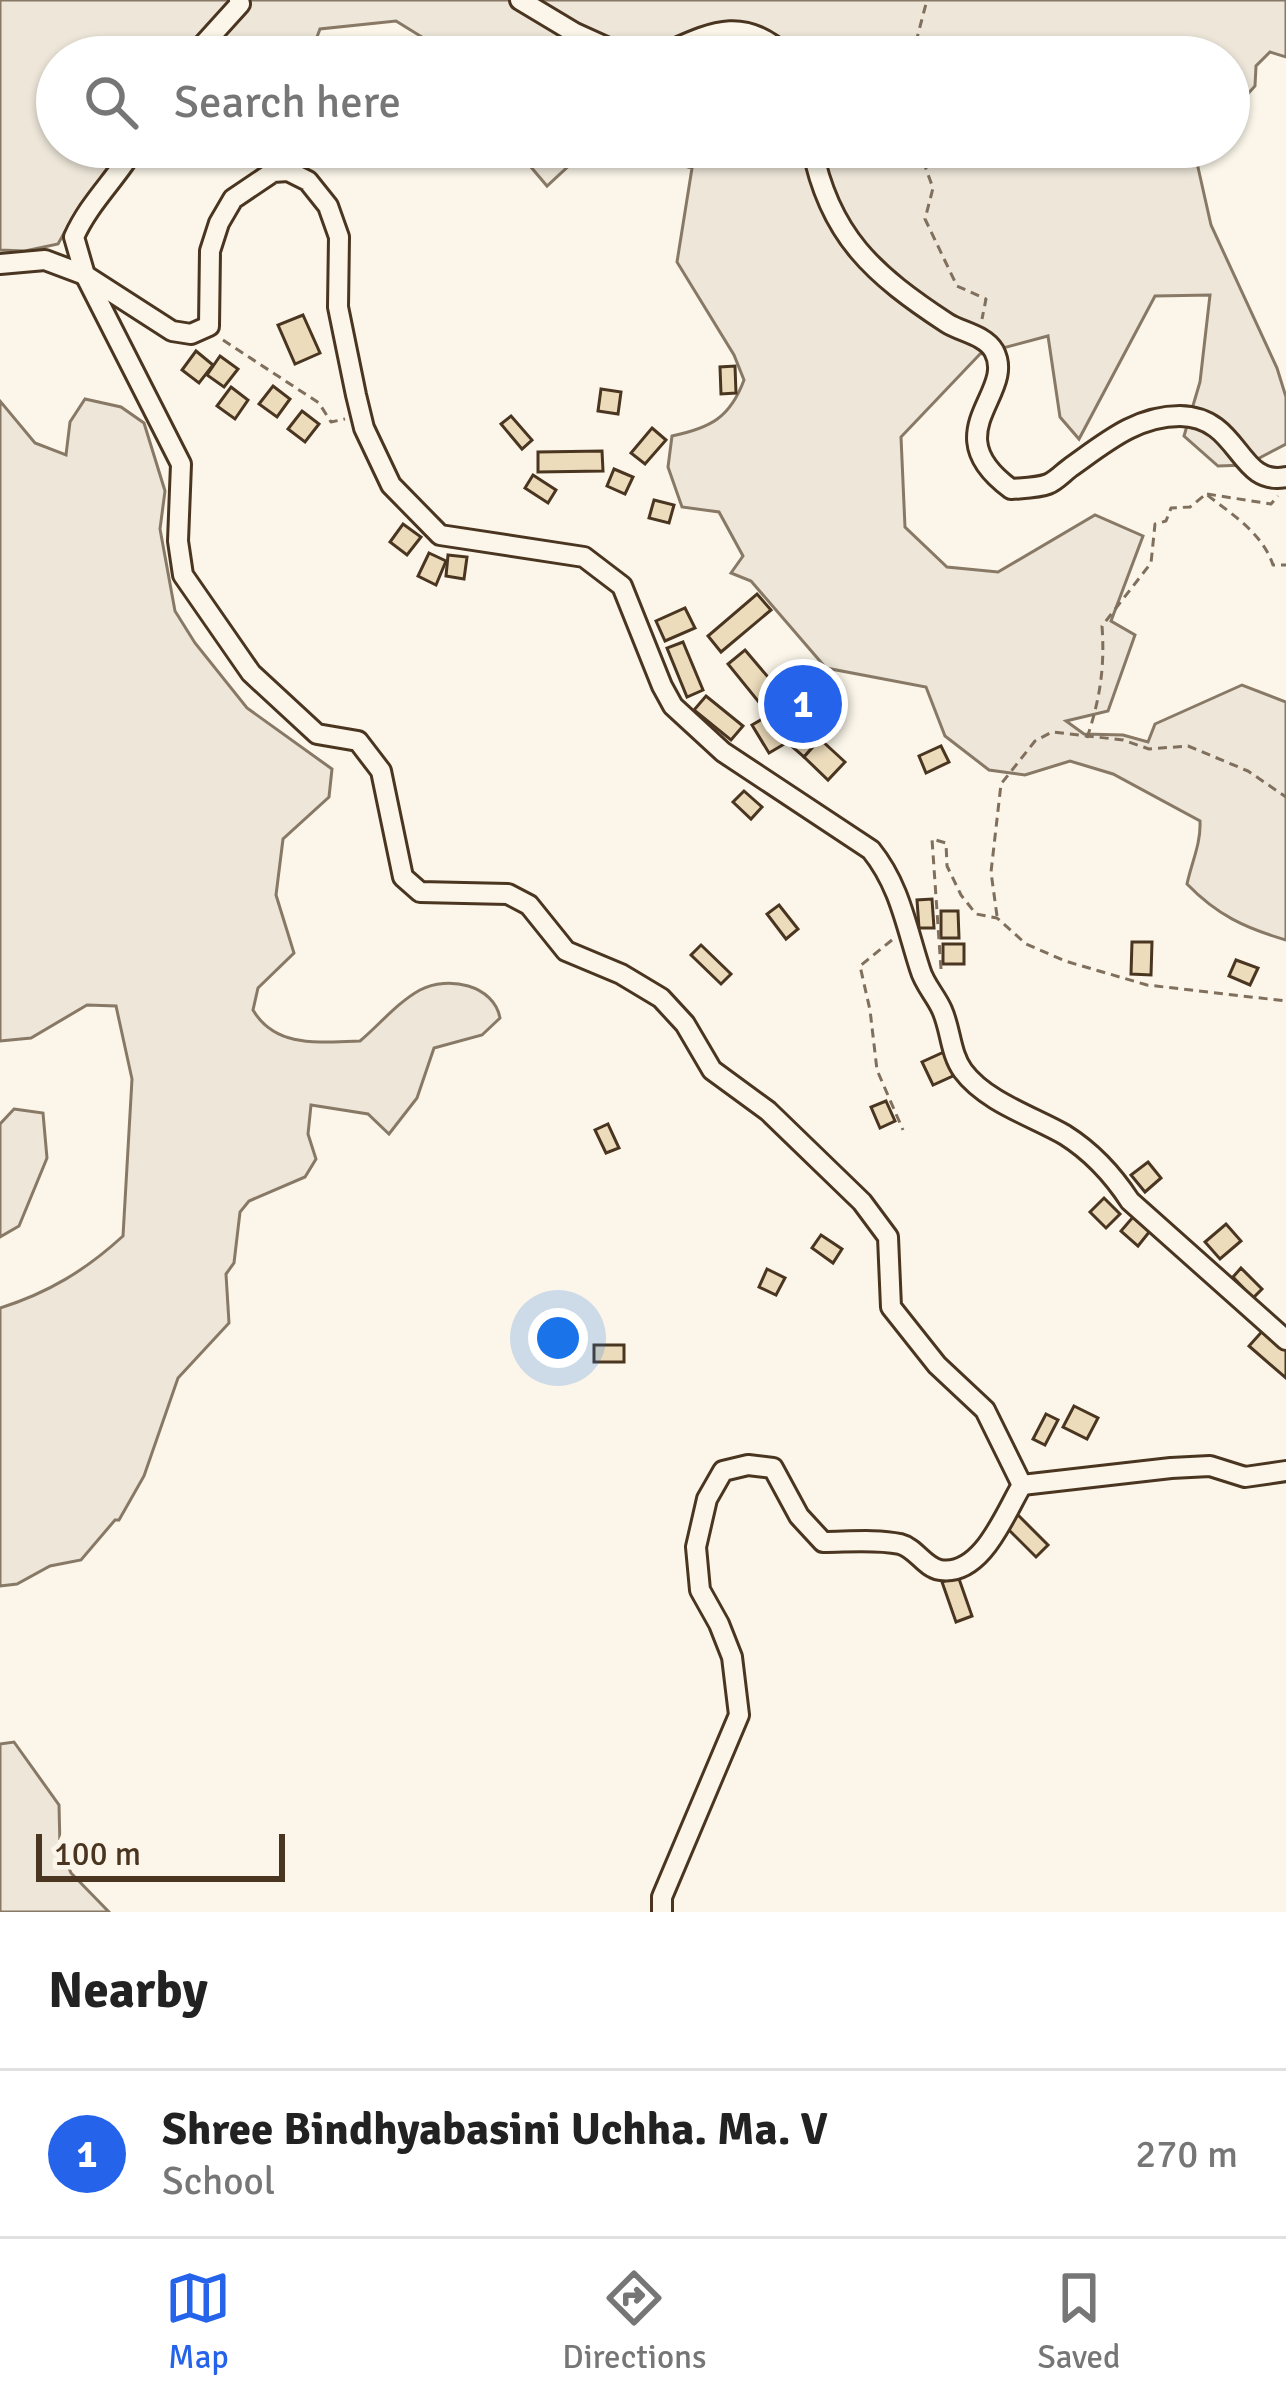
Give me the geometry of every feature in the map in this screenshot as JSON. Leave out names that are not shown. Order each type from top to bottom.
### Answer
[{"type":"street","points":[[211,36],[239,0]]},
{"type":"street","points":[[520,0],[580,36]]},
{"type":"street","points":[[704,36],[722,28],[752,36]]},
{"type":"street","points":[[123,168],[86,211],[74,237],[85,275],[182,464],[178,541],[183,575],[251,673],[317,734],[358,741],[381,771],[403,877],[420,892],[508,894],[529,904],[566,951],[621,974],[661,998],[685,1024],[712,1070],[768,1111],[862,1202],[888,1237],[891,1307],[937,1365],[985,1410],[1022,1485]]},
{"type":"street","points":[[819,168],[838,224],[862,260],[994,351],[998,376],[978,416],[977,438],[987,472],[1010,489],[1047,484],[1127,427],[1174,416],[1198,417],[1219,426],[1246,465],[1274,480],[1286,478]]},
{"type":"street","points":[[0,264],[45,260],[85,275],[172,331],[191,334],[209,326],[210,251],[233,199],[273,172],[288,171],[308,181],[328,206],[339,237],[338,308],[364,428],[391,484],[440,536],[584,557],[622,586],[673,706],[723,752],[871,850],[896,886],[920,973],[944,1012],[950,1042],[964,1073],[1017,1113],[1067,1136],[1113,1174],[1130,1201],[1286,1340]]},
{"type":"street","points":[[662,1912],[662,1897],[740,1715],[732,1657],[700,1591],[696,1547],[707,1499],[722,1472],[748,1465],[773,1468],[799,1516],[823,1541],[899,1544],[934,1569],[946,1570],[960,1567],[983,1551],[1022,1485]]},
{"type":"street","points":[[1022,1485],[1191,1467],[1210,1466],[1245,1478],[1286,1471]]},
{"type":"path","points":[[918,36],[927,0]]},
{"type":"path","points":[[925,168],[933,188],[926,219],[934,242],[957,286],[986,299],[979,338]]},
{"type":"path","points":[[209,326],[224,342],[319,403],[331,422],[347,418],[364,428]]},
{"type":"path","points":[[1088,738],[1103,681],[1102,626],[1151,563],[1155,524],[1166,521],[1172,508],[1190,507],[1205,494],[1271,504],[1286,490]]},
{"type":"path","points":[[1205,494],[1258,538],[1273,565],[1286,565]]},
{"type":"path","points":[[997,918],[991,872],[1001,784],[1035,741],[1052,731],[1149,748],[1188,746],[1248,771],[1286,797]]},
{"type":"path","points":[[941,969],[932,839],[946,843],[947,866],[976,914],[997,918],[1026,944],[1147,985],[1286,1001]]},
{"type":"path","points":[[903,1130],[877,1070],[860,966],[908,928]]},
{"type":"shaded area","points":[[0,0],[1286,0],[1286,57],[1270,52],[1256,66],[1250,92],[1250,36],[420,36],[396,21],[320,29],[317,36],[36,36],[36,168],[109,168],[80,205],[58,244],[0,250]]},
{"type":"shaded area","points":[[532,168],[566,168],[547,186]]},
{"type":"shaded area","points":[[692,168],[1198,168],[1211,225],[1277,368],[1286,397],[1286,444],[1246,465],[1218,466],[1184,436],[1200,382],[1210,295],[1155,296],[1079,439],[1060,417],[1048,336],[980,354],[901,437],[905,527],[947,567],[998,572],[1095,515],[1143,536],[1111,621],[1135,635],[1108,711],[1066,721],[1084,734],[1123,735],[1148,742],[1155,724],[1242,685],[1286,702],[1286,940],[1232,919],[1187,884],[1200,821],[1113,774],[1070,761],[1025,775],[989,770],[945,736],[926,687],[826,668],[751,581],[731,573],[743,556],[719,512],[682,507],[668,467],[672,436],[717,419],[732,404],[744,380],[734,355],[677,262]]},
{"type":"shaded area","points":[[85,399],[121,407],[144,423],[165,491],[160,529],[175,611],[195,643],[247,708],[332,769],[329,797],[283,839],[276,895],[294,953],[258,988],[253,1010],[263,1023],[287,1037],[360,1041],[420,990],[443,983],[479,991],[500,1018],[482,1035],[434,1048],[417,1098],[389,1134],[368,1114],[311,1105],[308,1134],[316,1159],[305,1177],[249,1201],[240,1212],[234,1263],[226,1274],[229,1323],[178,1378],[144,1476],[119,1520],[81,1560],[50,1566],[17,1584],[0,1586],[0,1308],[66,1279],[123,1236],[132,1079],[116,1006],[87,1005],[31,1038],[0,1041],[0,401],[35,443],[66,455],[70,422]]},
{"type":"shaded area","points":[[14,1109],[43,1113],[47,1158],[19,1226],[0,1237],[0,1124]]},
{"type":"shaded area","points":[[14,1742],[59,1805],[60,1847],[71,1873],[109,1912],[0,1912],[0,1744]]},
{"type":"building","points":[[303,315],[320,353],[295,364],[278,325]]},
{"type":"building","points":[[196,351],[213,365],[199,383],[182,370]]},
{"type":"building","points":[[220,356],[238,369],[224,387],[207,375]]},
{"type":"building","points":[[735,366],[736,393],[721,394],[720,367]]},
{"type":"building","points":[[273,386],[290,399],[277,417],[259,404]]},
{"type":"building","points":[[231,387],[248,400],[235,419],[217,406]]},
{"type":"building","points":[[601,389],[621,392],[618,414],[598,411]]},
{"type":"building","points":[[302,411],[319,424],[305,442],[288,429]]},
{"type":"building","points":[[511,416],[532,440],[522,449],[501,424]]},
{"type":"building","points":[[652,428],[666,440],[645,464],[631,453]]},
{"type":"building","points":[[602,451],[603,471],[538,472],[538,452]]},
{"type":"building","points":[[614,469],[633,477],[625,494],[607,486]]},
{"type":"building","points":[[533,475],[556,490],[548,503],[525,488]]},
{"type":"building","points":[[654,500],[674,505],[669,523],[649,518]]},
{"type":"building","points":[[403,524],[421,537],[407,555],[390,542]]},
{"type":"building","points":[[429,553],[446,561],[436,585],[418,576]]},
{"type":"building","points":[[448,555],[467,557],[464,579],[446,576]]},
{"type":"building","points":[[757,594],[771,610],[721,652],[708,636]]},
{"type":"building","points":[[685,608],[695,628],[665,641],[656,621]]},
{"type":"building","points":[[683,642],[703,690],[687,697],[667,648]]},
{"type":"building","points":[[745,650],[785,697],[767,712],[728,664]]},
{"type":"building","points":[[795,676],[821,700],[813,709],[786,685]]},
{"type":"building","points":[[706,696],[743,726],[731,740],[694,710]]},
{"type":"building","points":[[769,715],[786,743],[769,753],[752,725]]},
{"type":"building","points":[[806,726],[820,739],[804,757],[789,744]]},
{"type":"building","points":[[820,739],[845,762],[828,780],[804,757]]},
{"type":"building","points":[[941,746],[949,762],[926,773],[919,756]]},
{"type":"building","points":[[744,791],[762,807],[751,819],[733,802]]},
{"type":"building","points":[[932,899],[934,928],[919,928],[917,900]]},
{"type":"building","points":[[779,905],[798,929],[786,939],[767,914]]},
{"type":"building","points":[[941,911],[958,911],[959,938],[941,938]]},
{"type":"building","points":[[1132,942],[1152,942],[1151,975],[1131,974]]},
{"type":"building","points":[[943,944],[964,944],[964,964],[943,964]]},
{"type":"building","points":[[701,945],[731,974],[721,984],[691,955]]},
{"type":"building","points":[[1236,960],[1258,968],[1250,985],[1229,976]]},
{"type":"building","points":[[944,1052],[955,1075],[933,1085],[922,1062]]},
{"type":"building","points":[[886,1101],[895,1121],[880,1128],[871,1107]]},
{"type":"building","points":[[608,1124],[619,1148],[606,1153],[595,1130]]},
{"type":"building","points":[[1148,1162],[1161,1178],[1145,1192],[1131,1175]]},
{"type":"building","points":[[1104,1198],[1120,1214],[1106,1228],[1090,1212]]},
{"type":"building","points":[[1133,1217],[1150,1231],[1138,1246],[1121,1231]]},
{"type":"building","points":[[1226,1224],[1241,1241],[1220,1259],[1205,1242]]},
{"type":"building","points":[[821,1235],[842,1249],[833,1263],[812,1248]]},
{"type":"building","points":[[1241,1268],[1262,1289],[1253,1298],[1233,1277]]},
{"type":"building","points":[[767,1269],[785,1278],[776,1295],[759,1287]]},
{"type":"building","points":[[1266,1327],[1286,1344],[1286,1378],[1249,1346]]},
{"type":"building","points":[[594,1345],[624,1345],[624,1362],[594,1362]]},
{"type":"building","points":[[1074,1406],[1098,1418],[1087,1439],[1063,1427]]},
{"type":"building","points":[[1046,1414],[1058,1420],[1045,1445],[1033,1439]]},
{"type":"building","points":[[1017,1514],[1048,1545],[1036,1557],[1005,1526]]},
{"type":"building","points":[[958,1576],[972,1616],[956,1622],[942,1582]]},
{"type":"place","name":"Shree Bindhyabasini Uchha. Ma. V","points":[[803,704]]}]
